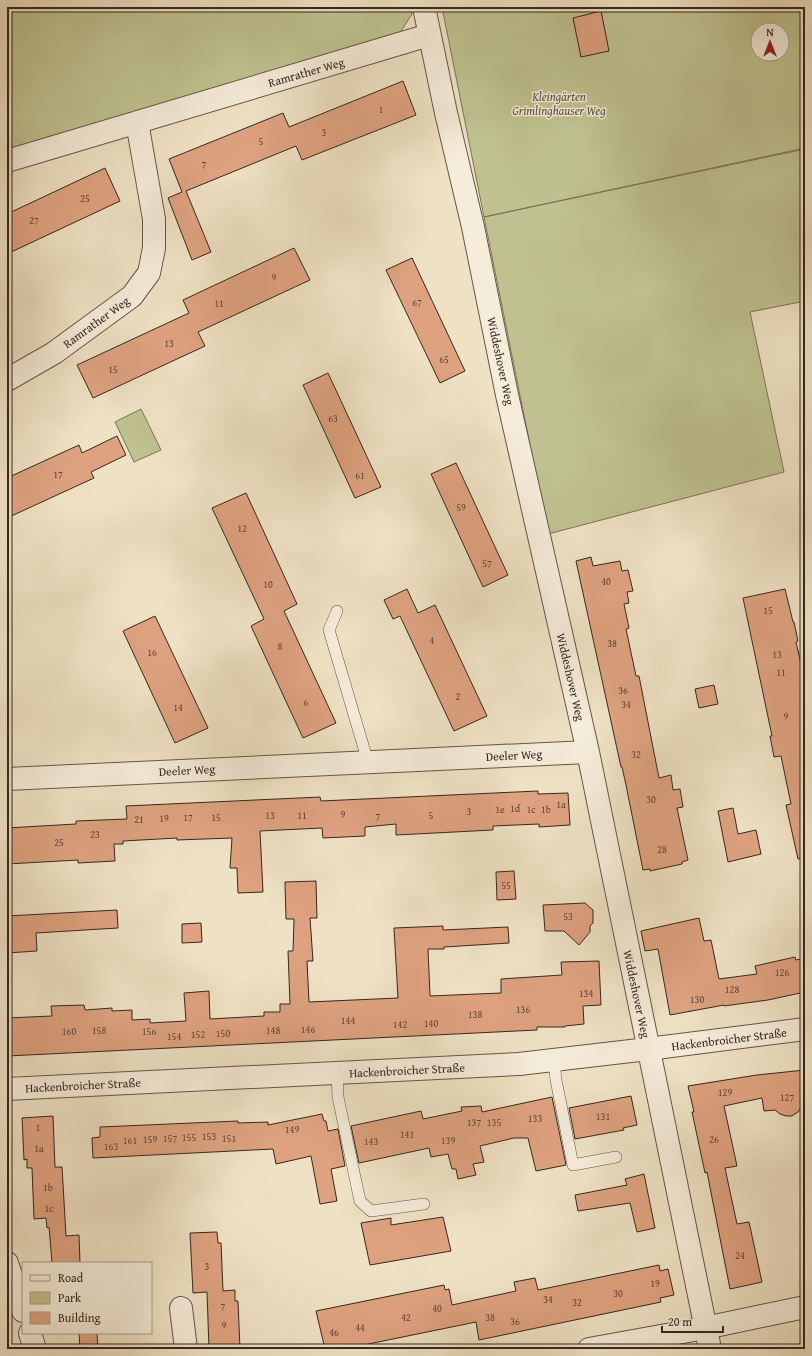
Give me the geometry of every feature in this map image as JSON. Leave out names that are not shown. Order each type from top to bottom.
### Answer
[{"type":"street","name":"Widdeshover Weg","points":[[424,7],[446,113],[473,227],[504,378],[588,752],[710,1349]]},
{"type":"street","name":"Ramrather Weg","points":[[7,161],[429,35]]},
{"type":"street","name":"Ramrather Weg","points":[[7,380],[54,353],[132,296],[149,273],[154,248],[154,219],[137,122]]},
{"type":"street","name":"Deeler Weg","points":[[7,779],[588,752]]},
{"type":"street","name":"Hackenbroicher Straße","points":[[7,1089],[519,1064],[805,1029]]},
{"type":"street","points":[[7,1263],[22,1308]]},
{"type":"street","points":[[589,1349],[705,1328],[805,1307]]},
{"type":"street","points":[[181,1308],[186,1349]]},
{"type":"street","points":[[30,1334],[35,1349]]},
{"type":"lane","points":[[337,611],[329,630],[368,762]]},
{"type":"lane","points":[[554,1060],[556,1080],[574,1165],[616,1157]]},
{"type":"lane","points":[[337,1073],[338,1097],[360,1201],[371,1211],[424,1204]]},
{"type":"green space","points":[[7,7],[411,7],[412,14],[399,34],[7,153]]},
{"type":"green space","name":"Kleingärten Grimlinghauser Weg","points":[[442,7],[805,7],[805,148],[484,217]]},
{"type":"green space","points":[[805,149],[805,301],[750,312],[784,472],[548,534],[484,217]]},
{"type":"green space","points":[[141,409],[161,450],[134,462],[115,422]]},
{"type":"building","points":[[601,11],[609,51],[581,57],[573,18]]},
{"type":"building","points":[[403,81],[416,115],[302,160],[296,146],[186,191],[211,252],[192,260],[168,198],[182,192],[169,159],[283,113],[289,127]]},
{"type":"building","points":[[105,168],[120,201],[7,254],[7,214]]},
{"type":"building","points":[[294,248],[310,280],[198,332],[205,346],[93,398],[77,365],[189,313],[183,300]]},
{"type":"building","points":[[412,258],[465,371],[440,383],[386,270]]},
{"type":"building","points":[[328,373],[381,487],[355,498],[303,385]]},
{"type":"building","points":[[117,436],[126,455],[91,472],[94,478],[7,518],[7,478],[79,445],[82,453]]},
{"type":"building","points":[[456,463],[508,575],[483,587],[431,474]]},
{"type":"building","points":[[246,493],[297,604],[284,611],[336,723],[303,738],[251,626],[264,619],[212,508]]},
{"type":"building","points":[[591,557],[593,566],[620,561],[622,571],[628,570],[633,591],[627,592],[629,603],[624,604],[629,628],[626,629],[636,676],[639,676],[659,778],[671,775],[673,790],[680,789],[683,807],[677,808],[688,860],[682,862],[682,864],[650,871],[650,869],[643,870],[626,785],[576,561]]},
{"type":"building","points":[[407,589],[418,613],[435,605],[487,716],[454,731],[400,616],[393,619],[384,600]]},
{"type":"building","points":[[785,589],[794,622],[798,641],[796,642],[805,681],[805,858],[798,859],[786,805],[791,804],[781,756],[774,757],[770,736],[772,736],[743,598]]},
{"type":"building","points":[[155,616],[208,728],[175,743],[123,631]]},
{"type":"building","points":[[714,685],[718,704],[699,708],[695,689]]},
{"type":"building","points":[[538,791],[538,794],[568,793],[570,825],[539,827],[539,824],[493,826],[493,830],[396,835],[396,824],[365,827],[365,836],[323,838],[322,828],[260,831],[263,892],[238,893],[237,868],[230,868],[232,838],[177,840],[177,838],[123,841],[123,844],[114,844],[115,861],[78,863],[78,860],[7,864],[7,828],[76,824],[76,821],[127,819],[126,806],[320,797],[321,801]]},
{"type":"building","points":[[733,808],[738,834],[756,830],[761,854],[728,862],[718,811]]},
{"type":"building","points":[[514,871],[516,899],[497,900],[496,872]]},
{"type":"building","points":[[316,881],[317,918],[310,918],[313,961],[307,961],[309,1002],[398,998],[394,928],[443,926],[443,930],[508,927],[509,943],[428,949],[430,996],[501,993],[501,979],[562,975],[561,962],[599,961],[601,1005],[583,1006],[584,1024],[565,1027],[537,1027],[537,1030],[7,1056],[7,1018],[52,1016],[51,1006],[84,1005],[85,1010],[112,1008],[112,1011],[132,1010],[132,1020],[150,1019],[150,1023],[186,1021],[184,993],[209,991],[210,1019],[264,1016],[264,1012],[280,1012],[280,1004],[290,1004],[288,951],[293,951],[294,919],[286,919],[285,882]]},
{"type":"building","points":[[585,903],[593,910],[593,923],[590,926],[590,932],[579,945],[564,931],[545,931],[543,905]]},
{"type":"building","points":[[117,910],[118,928],[36,933],[37,951],[7,953],[7,916]]},
{"type":"building","points":[[699,918],[704,941],[711,940],[719,979],[757,974],[755,966],[795,957],[796,960],[805,958],[805,992],[768,1000],[724,1005],[670,1015],[658,949],[645,951],[641,931]]},
{"type":"building","points":[[201,923],[202,942],[182,943],[182,924]]},
{"type":"building","points":[[805,1070],[805,1107],[801,1108],[792,1116],[780,1114],[775,1110],[764,1111],[762,1098],[724,1106],[737,1166],[725,1168],[732,1201],[737,1224],[749,1222],[762,1282],[730,1289],[707,1172],[705,1173],[692,1112],[694,1112],[688,1086],[757,1075]]},
{"type":"building","points":[[631,1096],[637,1125],[623,1128],[624,1130],[575,1139],[569,1108]]},
{"type":"building","points":[[552,1097],[566,1165],[536,1171],[528,1138],[514,1138],[480,1146],[484,1162],[473,1164],[476,1175],[458,1179],[456,1169],[452,1169],[448,1154],[431,1157],[429,1148],[359,1163],[351,1126],[421,1111],[423,1119],[462,1111],[461,1107],[481,1106],[482,1112]]},
{"type":"building","points":[[322,1114],[324,1121],[326,1121],[328,1131],[338,1129],[345,1166],[331,1169],[337,1201],[320,1204],[311,1156],[276,1164],[273,1149],[93,1158],[92,1138],[100,1137],[100,1127],[238,1121],[238,1123],[268,1122],[268,1125]]},
{"type":"building","points":[[53,1116],[55,1167],[62,1167],[66,1236],[79,1235],[80,1262],[52,1262],[49,1227],[47,1228],[46,1218],[34,1219],[32,1168],[27,1168],[27,1159],[24,1160],[22,1118]]},
{"type":"building","points":[[644,1174],[655,1228],[637,1232],[630,1203],[578,1211],[575,1195],[627,1185],[625,1179]]},
{"type":"building","points":[[443,1217],[451,1251],[370,1265],[361,1223],[391,1218],[391,1225]]},
{"type":"building","points":[[217,1232],[218,1243],[221,1243],[223,1291],[235,1290],[235,1301],[238,1301],[240,1349],[209,1349],[207,1292],[193,1293],[190,1233]]},
{"type":"building","points":[[659,1265],[660,1271],[668,1269],[674,1295],[660,1298],[661,1302],[479,1340],[476,1322],[344,1349],[325,1349],[316,1311],[444,1285],[445,1290],[449,1289],[452,1305],[516,1291],[514,1282],[535,1278],[538,1290]]},
{"type":"building","points":[[79,1334],[97,1334],[98,1349],[80,1349]]}]
